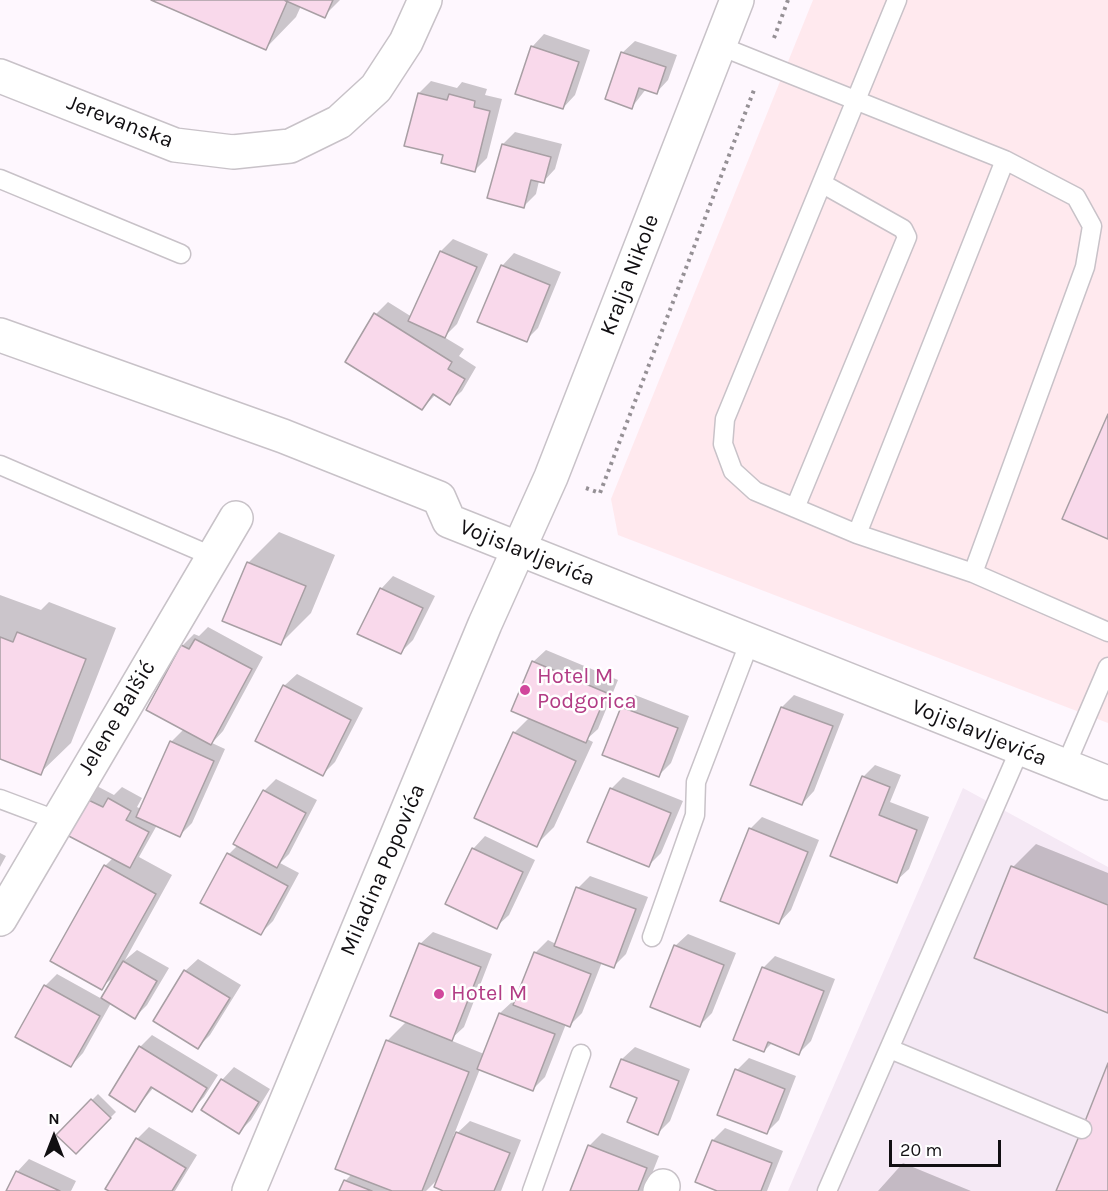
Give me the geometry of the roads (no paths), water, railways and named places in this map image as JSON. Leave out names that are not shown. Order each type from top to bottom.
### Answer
[{"type":"street","name":"Jerevanska","points":[[0,76],[175,145],[233,152],[290,146],[339,122],[376,88],[406,42],[425,0]]},
{"type":"street","name":"Kralja Nikole","points":[[520,550],[737,0]]},
{"type":"street","name":"Vojislavljevića","points":[[0,335],[283,436],[429,493],[440,498],[449,521],[1108,783]]},
{"type":"street","name":"Jelene Balšić","points":[[0,919],[56,820],[236,518]]},
{"type":"street","name":"Miladina Popovića","points":[[249,1191],[485,624],[520,550]]},
{"type":"street","name":"Vojislavljevića","points":[[1065,767],[1108,804]]},
{"type":"lane","points":[[897,0],[725,418],[723,444],[733,471],[755,491],[857,534],[973,573],[1108,632]]},
{"type":"lane","points":[[720,46],[858,99],[1005,160],[1077,197],[1092,226],[1085,267],[973,573]]},
{"type":"lane","points":[[857,534],[1005,160]]},
{"type":"lane","points":[[0,179],[181,254]]},
{"type":"lane","points":[[795,508],[907,237],[903,229],[822,184]]},
{"type":"lane","points":[[0,465],[214,557]]},
{"type":"lane","points":[[651,937],[695,815],[696,782],[750,641]]},
{"type":"lane","points":[[1065,767],[1108,667]]},
{"type":"lane","points":[[827,1191],[1020,749]]},
{"type":"lane","points":[[0,799],[56,820]]},
{"type":"lane","points":[[890,1049],[1082,1129]]},
{"type":"lane","points":[[532,1191],[581,1054]]},
{"type":"place","name":"Hotel M Podgorica","points":[[525,690]]},
{"type":"place","name":"Hotel M","points":[[439,994]]}]
